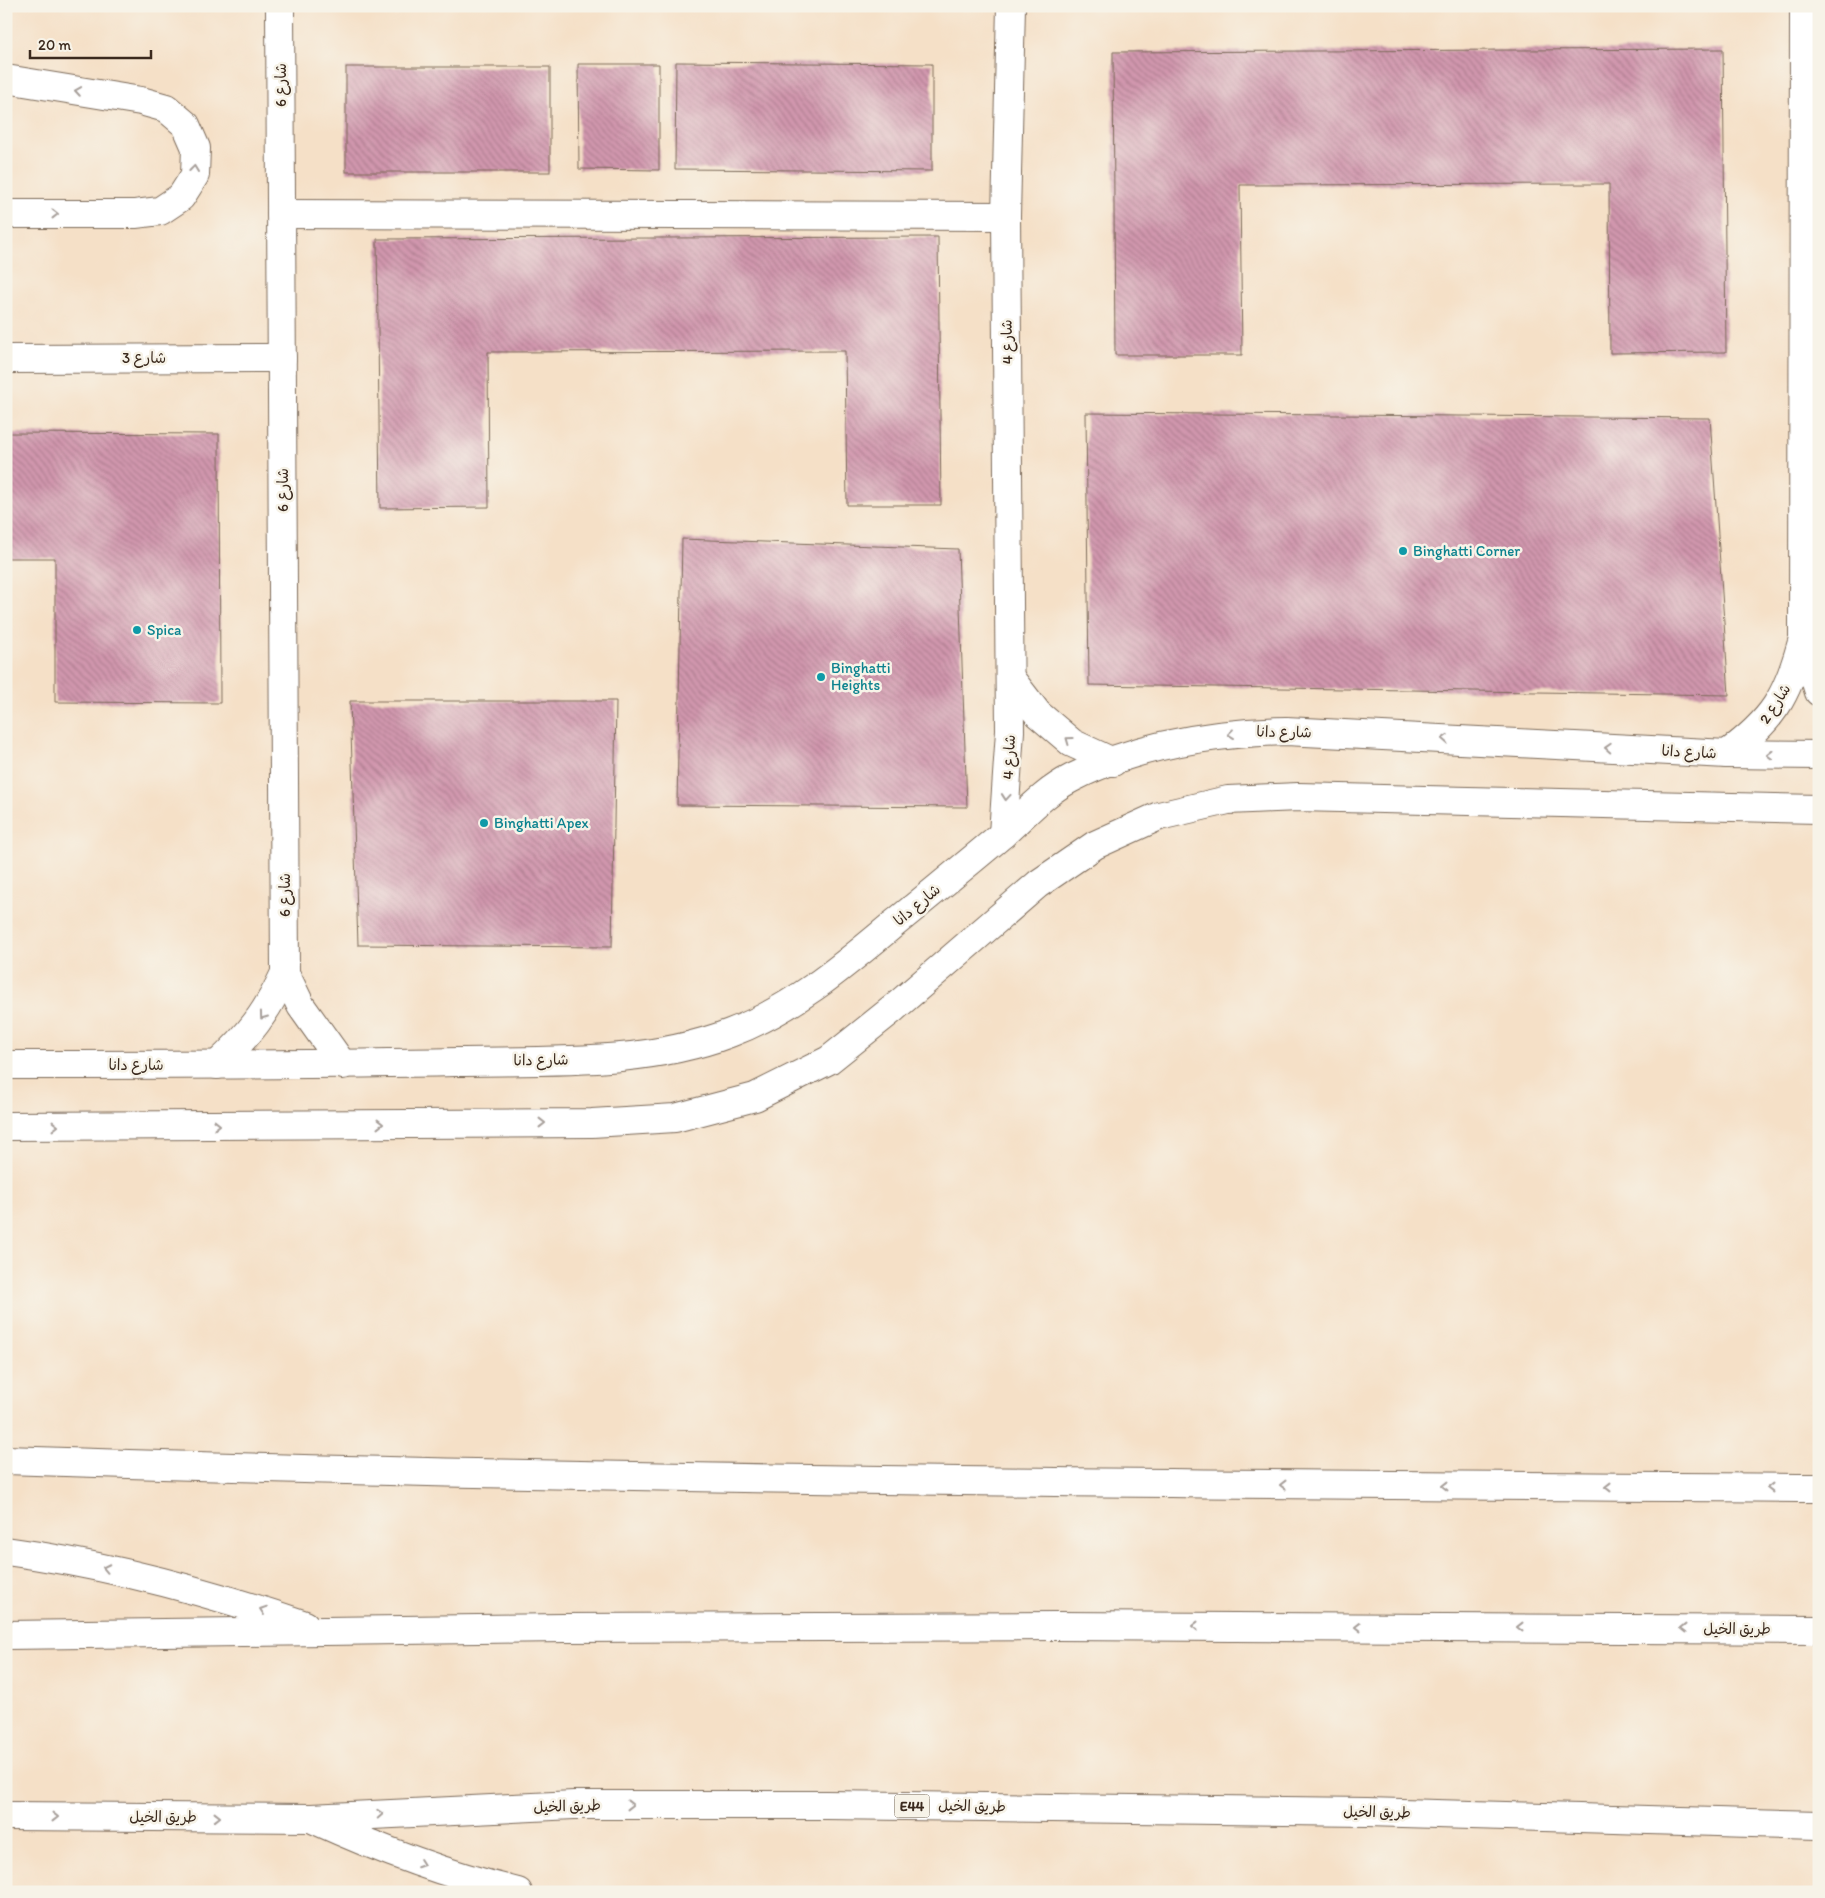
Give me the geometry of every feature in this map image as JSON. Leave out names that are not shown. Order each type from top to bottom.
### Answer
[{"type":"main road","name":"شارع 6","points":[[217,1065],[246,1039],[269,1008],[285,973],[280,6]]},
{"type":"main road","name":"شارع 4","points":[[1003,834],[1010,731],[1006,216],[1011,6]]},
{"type":"main road","name":"شارع 2","points":[[1727,754],[1755,733],[1777,706],[1793,675],[1802,640],[1804,6]]},
{"type":"main road","points":[[6,79],[141,101],[166,108],[186,125],[196,148],[195,175],[181,197],[160,211],[135,214],[6,214]]},
{"type":"main road","points":[[282,214],[1006,216]]},
{"type":"main road","name":"شارع 3","points":[[6,359],[282,358]]},
{"type":"main road","name":"شارع 2","points":[[1802,640],[1819,692]]},
{"type":"main road","points":[[1010,679],[1038,714],[1072,743],[1113,762]]},
{"type":"main road","name":"شارع دانا","points":[[6,1065],[343,1064],[591,1059],[662,1052],[730,1033],[793,1002],[850,960],[1003,834],[1034,802],[1071,778],[1155,748],[1198,738],[1242,732],[1286,731],[1727,754],[1819,755]]},
{"type":"main road","points":[[6,1126],[592,1123],[675,1118],[755,1097],[829,1060],[894,1008],[1038,884],[1096,844],[1160,816],[1228,800],[1298,797],[1819,809]]},
{"type":"main road","name":"شارع 6","points":[[285,973],[301,1006],[343,1064]]},
{"type":"main road","points":[[6,1460],[634,1475],[1284,1485],[1819,1488]]},
{"type":"main road","points":[[6,1550],[64,1559],[152,1578],[240,1602],[326,1631]]},
{"type":"main road","name":"طريق الخيل","points":[[6,1635],[564,1628],[1037,1626],[1819,1630]]},
{"type":"main road","name":"طريق الخيل","points":[[6,1816],[311,1818],[574,1805],[826,1805],[1367,1812],[1819,1825]]},
{"type":"main road","points":[[311,1818],[366,1843],[424,1865],[518,1892]]},
{"type":"building","points":[[1723,49],[1726,352],[1610,353],[1609,184],[1240,185],[1242,355],[1115,355],[1113,52]]},
{"type":"building","points":[[676,62],[932,64],[932,171],[675,169]]},
{"type":"building","points":[[578,64],[659,64],[659,170],[579,169]]},
{"type":"building","points":[[346,67],[550,67],[550,172],[346,172]]},
{"type":"building","points":[[938,237],[941,505],[847,505],[845,351],[488,352],[489,507],[380,508],[377,239]]},
{"type":"building","name":"Binghatti Corner","points":[[1086,413],[1710,418],[1729,695],[1089,685]]},
{"type":"building","name":"Spica","points":[[6,433],[219,434],[220,703],[55,702],[55,558],[6,558]]},
{"type":"building","name":"Binghatti Heights","points":[[682,539],[958,549],[967,807],[677,805]]},
{"type":"building","name":"Binghatti Apex","points":[[350,701],[616,701],[612,947],[358,945]]},
{"type":"place","name":"Binghatti Corner","points":[[1403,551]]},
{"type":"place","name":"Spica","points":[[137,630]]},
{"type":"place","name":"Binghatti Heights","points":[[821,677]]},
{"type":"place","name":"Binghatti Apex","points":[[484,823]]}]
